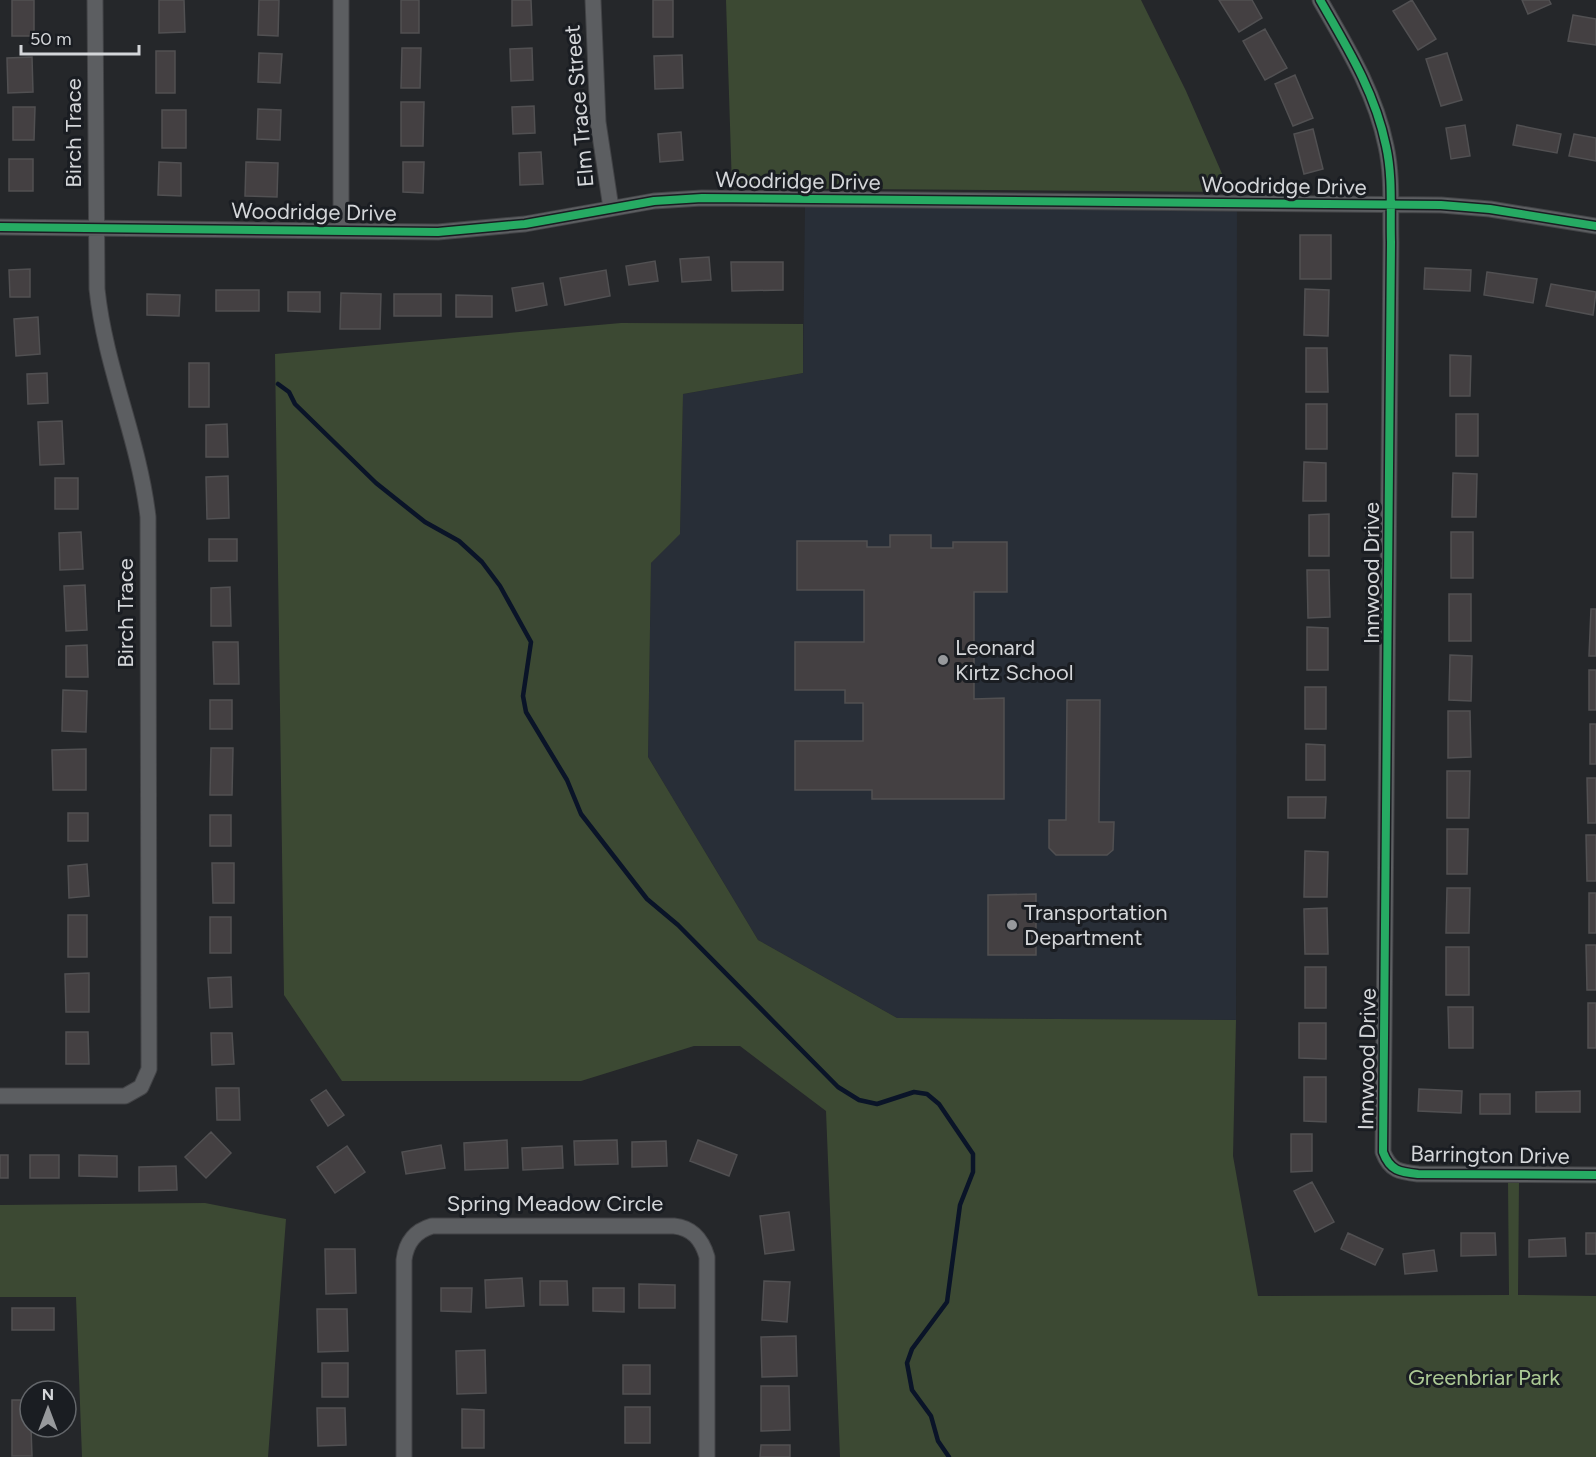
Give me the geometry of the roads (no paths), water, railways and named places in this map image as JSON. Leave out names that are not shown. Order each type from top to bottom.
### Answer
[{"type":"street","name":"Birch Trace","points":[[0,1096],[125,1096],[141,1087],[148,1069],[148,517],[138,454],[111,370],[101,328],[97,289],[95,0]]},
{"type":"street","points":[[341,0],[341,231]]},
{"type":"street","name":"Elm Trace Street","points":[[593,0],[598,122],[611,208]]},
{"type":"street","name":"Innwood Drive","points":[[1320,0],[1352,55],[1376,110],[1386,146],[1390,205],[1383,1152],[1387,1162]]},
{"type":"street","name":"Woodridge Drive","points":[[0,226],[341,231],[480,230],[654,201],[702,198],[1390,205],[1490,209],[1596,226]]},
{"type":"street","name":"Barrington Drive","points":[[1387,1162],[1398,1172],[1418,1174],[1596,1175]]},
{"type":"street","name":"Spring Meadow Circle","points":[[404,1457],[404,1260],[410,1242],[416,1234],[432,1226],[674,1226],[689,1230],[699,1238],[707,1257],[707,1457]]},
{"type":"waterway","points":[[278,384],[289,392],[295,404],[376,483],[425,522],[459,541],[482,562],[500,586],[531,642],[523,696],[526,712],[567,780],[581,814],[647,899],[678,925],[838,1087],[859,1100],[877,1104],[914,1092],[927,1094],[939,1104],[973,1154],[973,1172],[960,1205],[947,1302],[912,1349],[907,1363],[912,1390],[931,1416],[938,1441],[949,1457]]},
{"type":"place","name":"Leonard Kirtz School","points":[[943,660]]},
{"type":"place","name":"Transportation Department","points":[[1012,925]]},
{"type":"park label","name":"Greenbriar Park","points":[[1484,1377]]}]
